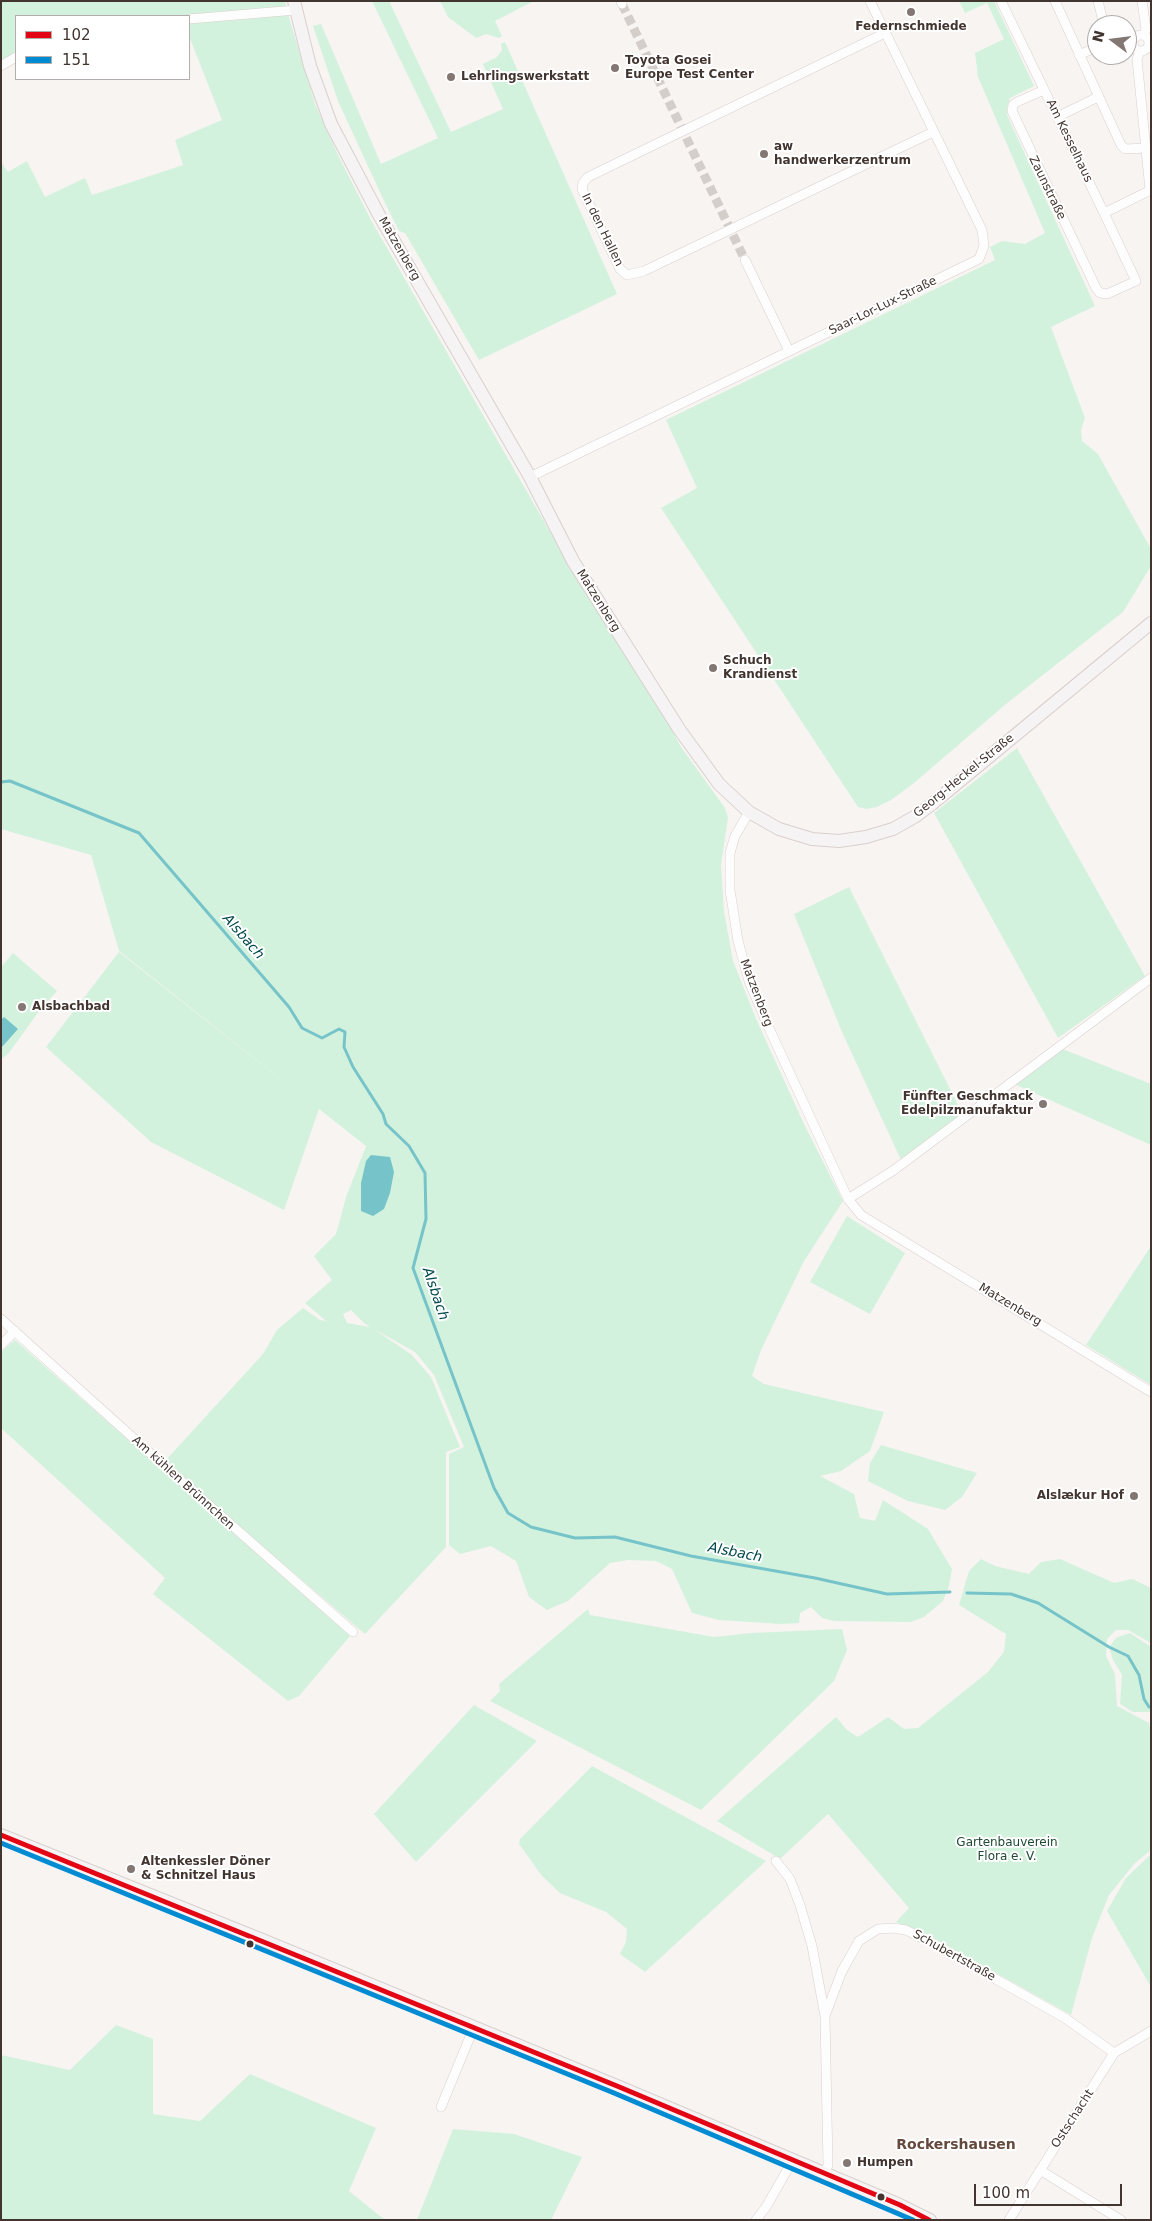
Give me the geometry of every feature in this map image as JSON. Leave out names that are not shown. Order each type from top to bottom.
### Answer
[{"type":"street","name":"Saar-Lor-Lux-Straße","points":[[530,477],[979,259],[984,246],[982,230],[870,1]]},
{"type":"street","name":"Am Kesselhaus","points":[[1001,1],[1136,280]]},
{"type":"street","points":[[1054,1],[1098,97],[1125,149],[1147,148]]},
{"type":"street","points":[[1098,1],[1102,15]]},
{"type":"street","points":[[1137,36],[1146,29],[1142,1]]},
{"type":"street","points":[[190,19],[295,5]]},
{"type":"street","name":"Matzenberg","points":[[295,5],[310,66],[331,124],[386,227],[530,477],[586,584],[679,729],[719,784],[748,812],[735,836],[730,853],[731,900],[738,941],[749,981],[768,1026],[848,1199],[861,1215],[1151,1392]]},
{"type":"street","name":"In den Hallen","points":[[885,33],[588,176],[583,183],[582,189],[620,269],[627,275],[636,275],[933,132]]},
{"type":"street","points":[[1104,212],[1151,190],[1147,148],[1148,123],[1137,59],[1146,52],[1149,42],[1137,38]]},
{"type":"street","points":[[1079,55],[1087,51]]},
{"type":"street","points":[[1,66],[15,58]]},
{"type":"street","name":"Zaunstraße","points":[[1044,90],[1017,102],[1013,106],[1012,111],[1096,288],[1100,294],[1106,294],[1136,280]]},
{"type":"street","points":[[1057,117],[1098,97]]},
{"type":"street","points":[[745,260],[789,351]]},
{"type":"street","name":"Georg-Heckel-Straße","points":[[748,812],[779,829],[812,839],[839,841],[866,837],[893,829],[926,808],[1151,623]]},
{"type":"street","points":[[848,1199],[894,1170],[1151,978]]},
{"type":"street","name":"Am kühlen Brünnchen","points":[[1,1319],[353,1632]]},
{"type":"street","points":[[1,1344],[15,1331]]},
{"type":"street","points":[[1,1835],[474,2027],[825,2173],[930,2220]]},
{"type":"street","name":"Schubertstraße","points":[[776,1861],[790,1879],[802,1913],[812,1946],[825,2016],[828,2164],[825,2173]]},
{"type":"street","name":"Schubertstraße","points":[[825,2016],[842,1971],[859,1941],[878,1929],[893,1928],[906,1930],[939,1947],[1065,2018],[1114,2053]]},
{"type":"street","points":[[441,2107],[474,2027]]},
{"type":"street","name":"Ostschacht","points":[[1009,2220],[1114,2053],[1151,2031]]},
{"type":"street","points":[[756,2220],[766,2207],[793,2160]]},
{"type":"street","points":[[1040,2170],[1121,2220]]},
{"type":"green space","points":[[1,1],[285,1],[315,104],[371,220],[584,591],[666,719],[681,747],[725,808],[728,818],[721,865],[724,911],[733,961],[757,1021],[804,1124],[843,1201],[804,1261],[761,1350],[752,1376],[764,1384],[884,1412],[870,1451],[841,1471],[820,1476],[854,1494],[860,1518],[875,1521],[883,1500],[928,1529],[952,1569],[949,1586],[943,1601],[924,1617],[911,1622],[834,1621],[822,1618],[811,1607],[800,1613],[799,1623],[781,1624],[719,1620],[692,1613],[672,1569],[656,1561],[628,1560],[610,1563],[568,1601],[547,1610],[529,1597],[516,1561],[491,1546],[460,1554],[449,1545],[449,1454],[464,1447],[434,1375],[415,1352],[374,1329],[412,1355],[431,1377],[460,1447],[446,1452],[446,1547],[365,1634],[164,1462],[263,1354],[277,1330],[303,1308],[320,1320],[326,1321],[305,1303],[332,1280],[314,1256],[336,1234],[346,1197],[366,1146],[319,1109],[284,1210],[151,1142],[46,1047],[119,952],[307,1100],[119,951],[91,855],[1,829],[1,162],[8,172],[27,161],[45,197],[85,178],[92,195],[183,165],[175,140],[222,120],[190,39],[190,15],[15,15],[15,61],[1,68]],"holes":[[[351,1310],[370,1327],[347,1323],[343,1314]]]},
{"type":"green space","points":[[372,1],[389,1],[451,132],[503,109],[483,64],[497,57],[502,50],[501,44],[505,42],[617,294],[479,360],[405,233],[399,231],[384,201],[338,101],[313,26],[321,24],[381,164],[438,138]]},
{"type":"green space","points":[[440,1],[534,1],[495,21],[502,36],[499,38],[486,34],[476,38],[448,17]]},
{"type":"green space","points":[[959,1],[994,1],[1034,86],[1010,98],[1007,115],[1095,306],[1051,327],[1085,418],[1081,430],[1082,441],[1098,454],[1151,549],[1151,566],[1123,612],[1006,704],[914,783],[891,800],[877,807],[866,809],[858,807],[661,508],[697,488],[666,420],[995,260],[990,247],[1002,241],[1025,244],[1045,233],[978,77],[975,53],[1004,39],[987,3],[965,13]]},
{"type":"green space","points":[[1017,748],[1145,976],[1058,1038],[934,813]]},
{"type":"green space","points":[[849,887],[962,1113],[901,1160],[842,1032],[794,914]]},
{"type":"green space","name":"Alsbachbad","points":[[13,953],[57,991],[40,1010],[8,1054],[1,1059],[1,967]]},
{"type":"green space","points":[[1060,1048],[1151,1084],[1151,1145],[1014,1084]]},
{"type":"green space","points":[[847,1216],[905,1253],[870,1314],[810,1282]]},
{"type":"green space","points":[[1151,1246],[1151,1385],[1086,1345]]},
{"type":"green space","points":[[15,1340],[350,1636],[299,1696],[288,1701],[153,1594],[165,1578],[1,1428],[1,1352]]},
{"type":"green space","points":[[881,1445],[977,1473],[962,1497],[945,1510],[908,1501],[868,1481],[870,1463]]},
{"type":"green space","name":"Gartenbauverein Flora e. V.","points":[[981,1559],[995,1566],[1029,1574],[1041,1562],[1060,1559],[1114,1583],[1132,1579],[1151,1588],[1151,1643],[1128,1630],[1116,1630],[1107,1639],[1106,1656],[1115,1674],[1117,1706],[1149,1723],[1151,1732],[1151,1850],[1135,1863],[1109,1895],[1092,1938],[1071,2015],[928,1935],[896,1922],[909,1908],[828,1814],[780,1859],[717,1821],[836,1717],[847,1730],[858,1737],[888,1717],[904,1729],[918,1728],[988,1672],[1004,1652],[1006,1634],[959,1605],[969,1571]]},
{"type":"green space","points":[[588,1609],[590,1615],[714,1637],[751,1633],[842,1629],[847,1650],[834,1681],[701,1810],[490,1701],[500,1691],[499,1684]]},
{"type":"green space","points":[[1130,1633],[1151,1647],[1151,1711],[1149,1712],[1133,1712],[1120,1704],[1122,1675],[1113,1660],[1109,1647],[1117,1637]]},
{"type":"green space","points":[[474,1705],[537,1741],[416,1862],[374,1814]]},
{"type":"green space","points":[[592,1766],[766,1861],[645,1972],[620,1954],[626,1942],[627,1929],[606,1912],[560,1893],[542,1876],[519,1844],[520,1839]]},
{"type":"green space","points":[[1151,1854],[1151,1987],[1107,1911],[1126,1878]]},
{"type":"green space","points":[[116,2025],[153,2039],[153,2114],[200,2121],[250,2074],[376,2128],[349,2191],[385,2220],[1,2220],[1,2055],[70,2070]]},
{"type":"green space","points":[[453,2129],[514,2134],[582,2157],[551,2220],[417,2220]]},
{"type":"water","points":[[4,1017],[18,1029],[1,1048],[1,1020]]},
{"type":"water","points":[[371,1155],[390,1157],[394,1172],[390,1193],[384,1209],[373,1216],[361,1211],[361,1183],[366,1161]]},
{"type":"waterway","name":"Alsbach","points":[[1,782],[10,781],[139,833],[289,1007],[302,1028],[322,1038],[339,1029],[345,1032],[344,1047],[353,1067],[383,1114],[386,1124],[409,1146],[425,1173],[426,1219],[413,1268],[494,1488],[508,1513],[531,1527],[575,1538],[615,1537],[691,1556],[815,1578],[887,1594],[950,1592]]},
{"type":"waterway","name":"Alsbach","points":[[967,1593],[1011,1594],[1038,1603],[1109,1647],[1128,1656],[1139,1675],[1144,1699],[1149,1707]]},
{"type":"tunnel","points":[[622,4],[745,260]]},
{"type":"transit line","name":"102","points":[[1,1835],[617,2086],[900,2205],[929,2220]]},
{"type":"transit line","name":"151","points":[[1,1843],[614,2093],[913,2220]]},
{"type":"place","name":"Federnschmiede","points":[[911,12]]},
{"type":"place","name":"Toyota Gosei Europe Test Center","points":[[615,68]]},
{"type":"place","name":"Lehrlingswerkstatt","points":[[451,77]]},
{"type":"place","name":"aw handwerkerzentrum","points":[[764,154]]},
{"type":"place","name":"Schuch Krandienst","points":[[713,668]]},
{"type":"place","name":"Alsbachbad","points":[[22,1007]]},
{"type":"place","name":"Fünfter Geschmack Edelpilzmanufaktur","points":[[1043,1104]]},
{"type":"place","name":"Alslækur Hof","points":[[1134,1496]]},
{"type":"place","name":"Altenkessler Döner & Schnitzel Haus","points":[[131,1869]]},
{"type":"place","name":"Humpen","points":[[847,2163]]},
{"type":"district","name":"Rockershausen","points":[[956,2145]]}]
